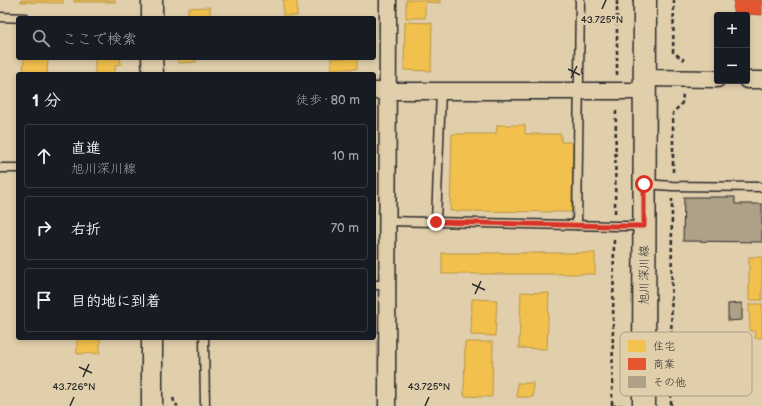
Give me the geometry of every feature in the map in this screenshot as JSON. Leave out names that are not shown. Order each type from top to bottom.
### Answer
[{"type":"main road","name":"旭川深川線","points":[[644,332],[645,0]]},
{"type":"street","points":[[152,0],[152,16]]},
{"type":"street","points":[[387,406],[381,285],[387,221],[381,91],[388,0]]},
{"type":"street","points":[[152,60],[153,72]]},
{"type":"street","points":[[381,91],[617,92],[644,84],[714,79]]},
{"type":"street","points":[[750,80],[762,80]]},
{"type":"street","points":[[152,340],[152,406]]},
{"type":"lane","points":[[577,226],[580,0]]},
{"type":"lane","points":[[0,17],[16,18]]},
{"type":"lane","points":[[436,222],[441,92]]},
{"type":"lane","points":[[0,168],[16,168]]},
{"type":"lane","points":[[644,184],[762,187]]},
{"type":"lane","points":[[387,221],[577,226],[644,226]]},
{"type":"lane","points":[[204,340],[204,406]]},
{"type":"path","points":[[611,406],[617,92],[617,0]]},
{"type":"building: 住宅","points":[[21,0],[63,0],[63,3],[21,2]]},
{"type":"building: 住宅","points":[[74,0],[115,0],[115,2],[74,2]]},
{"type":"building: 住宅","points":[[283,0],[297,0],[297,16],[283,16]]},
{"type":"building: 住宅","points":[[406,0],[440,0],[440,3],[425,2],[425,18],[406,18]]},
{"type":"building: 住宅","points":[[210,7],[210,16],[188,16],[188,8]]},
{"type":"building: 住宅","points":[[405,22],[432,23],[431,71],[404,70]]},
{"type":"building: 住宅","points":[[24,60],[48,60],[47,72],[23,72]]},
{"type":"building: 住宅","points":[[95,60],[120,60],[121,64],[115,65],[115,72],[95,72]]},
{"type":"building: 住宅","points":[[178,60],[196,60],[196,62],[178,63]]},
{"type":"building: 住宅","points":[[331,60],[357,60],[357,69],[331,69]]},
{"type":"building: 住宅","points":[[497,125],[525,125],[525,134],[561,134],[561,142],[573,142],[572,212],[450,211],[452,134],[496,134]]},
{"type":"building: 住宅","points":[[442,253],[595,253],[595,274],[442,274]]},
{"type":"building: 住宅","points":[[749,257],[762,257],[762,300],[749,300]]},
{"type":"building: 住宅","points":[[521,292],[549,293],[547,349],[519,348]]},
{"type":"building: 住宅","points":[[472,299],[497,300],[495,336],[471,335]]},
{"type":"building: 住宅","points":[[749,304],[762,304],[762,338],[755,338],[755,331],[750,331]]},
{"type":"building: 住宅","points":[[77,340],[100,340],[100,353],[77,354]]},
{"type":"building: 住宅","points":[[465,342],[493,342],[492,397],[464,396]]},
{"type":"building: 住宅","points":[[517,383],[533,383],[533,397],[517,397]]},
{"type":"building: 商業","points":[[734,0],[762,0],[762,15],[750,14],[750,12],[733,12]]},
{"type":"building: その他","points":[[684,197],[735,197],[735,204],[762,204],[762,242],[683,241]]},
{"type":"building: その他","points":[[742,303],[742,320],[728,321],[728,304]]},
{"type":"route","points":[[436,222],[644,226],[644,184]]}]
